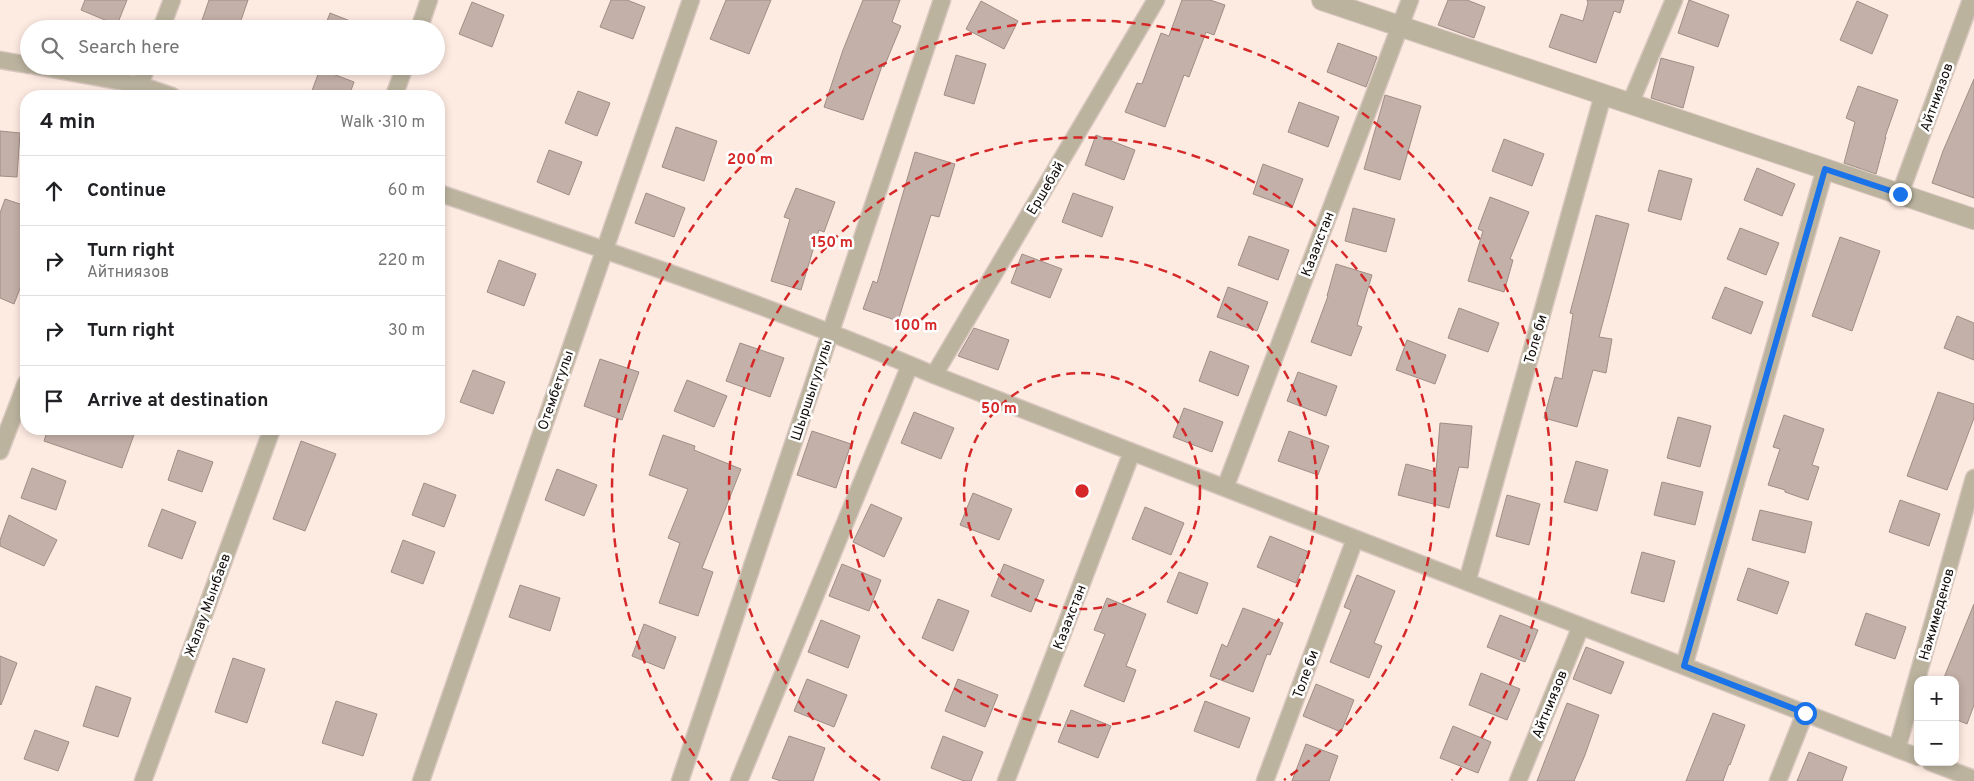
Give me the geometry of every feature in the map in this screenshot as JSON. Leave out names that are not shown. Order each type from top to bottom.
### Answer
[{"type":"street","points":[[164,20],[172,0]]},
{"type":"street","points":[[422,20],[429,0]]},
{"type":"street","name":"Отембетулы","points":[[421,781],[691,0]]},
{"type":"street","name":"Шыршыгулулы","points":[[680,781],[942,0]]},
{"type":"street","name":"Ершебай","points":[[934,375],[1156,0]]},
{"type":"street","points":[[1322,0],[1974,219]]},
{"type":"street","name":"Казахстан","points":[[1225,488],[1410,0]]},
{"type":"street","points":[[1630,104],[1674,0]]},
{"type":"street","name":"Айтниязов","points":[[1900,194],[1971,0]]},
{"type":"street","points":[[0,60],[20,63]]},
{"type":"street","points":[[74,75],[138,90],[144,75]]},
{"type":"street","points":[[396,90],[402,75]]},
{"type":"street","name":"Толе би","points":[[1467,582],[1603,95]]},
{"type":"street","points":[[1684,666],[1825,169]]},
{"type":"street","points":[[445,195],[830,332],[934,375],[1914,755]]},
{"type":"street","points":[[739,781],[910,365]]},
{"type":"street","points":[[0,451],[20,398]]},
{"type":"street","name":"Жалау Мынбаев","points":[[143,781],[270,435]]},
{"type":"street","name":"Казахстан","points":[[1006,781],[1132,452]]},
{"type":"street","name":"Нажимеденов","points":[[1897,749],[1974,478]]},
{"type":"street","name":"Толе би","points":[[1265,781],[1355,538]]},
{"type":"street","name":"Айтниязов","points":[[1518,781],[1581,626]]},
{"type":"street","points":[[1778,781],[1805,713]]},
{"type":"street","points":[[1940,766],[1974,779]]},
{"type":"building","points":[[85,0],[127,0],[119,20],[105,20],[81,10]]},
{"type":"building","points":[[209,0],[248,0],[241,20],[202,20]]},
{"type":"building","points":[[611,0],[627,0],[645,7],[633,39],[600,27]]},
{"type":"building","points":[[726,0],[771,0],[749,54],[710,39]]},
{"type":"building","points":[[863,0],[900,0],[892,22],[901,26],[884,67],[882,66],[863,120],[824,107],[843,50]]},
{"type":"building","points":[[1182,0],[1210,0],[1225,5],[1214,35],[1206,32],[1189,77],[1184,75],[1165,127],[1125,112],[1137,83],[1142,84],[1161,33],[1169,36]]},
{"type":"building","points":[[1448,0],[1467,0],[1485,7],[1474,38],[1438,25]]},
{"type":"building","points":[[1587,0],[1624,0],[1620,13],[1614,11],[1596,63],[1549,47],[1561,14],[1583,21],[1588,3]]},
{"type":"building","points":[[1689,0],[1729,15],[1718,47],[1678,33]]},
{"type":"building","points":[[981,1],[1018,21],[1004,49],[966,29]]},
{"type":"building","points":[[1857,1],[1888,15],[1872,54],[1840,40]]},
{"type":"building","points":[[472,2],[504,15],[492,47],[459,34]]},
{"type":"building","points":[[330,13],[348,20],[327,20]]},
{"type":"building","points":[[1338,43],[1377,57],[1366,87],[1327,72]]},
{"type":"building","points":[[956,55],[986,64],[974,104],[944,95]]},
{"type":"building","points":[[1661,58],[1694,67],[1683,108],[1651,98]]},
{"type":"building","points":[[318,75],[336,75],[354,82],[351,90],[312,90]]},
{"type":"building","points":[[1974,79],[1974,198],[1932,183],[1943,151]]},
{"type":"building","points":[[1858,86],[1898,100],[1885,137],[1876,174],[1844,163],[1855,122],[1846,118]]},
{"type":"building","points":[[578,91],[610,103],[597,136],[565,123]]},
{"type":"building","points":[[1385,95],[1421,106],[1400,180],[1364,169]]},
{"type":"building","points":[[1299,102],[1339,117],[1328,147],[1288,132]]},
{"type":"building","points":[[676,127],[717,141],[704,181],[662,167]]},
{"type":"building","points":[[0,131],[20,133],[17,177],[0,176]]},
{"type":"building","points":[[1096,135],[1135,150],[1124,180],[1085,165]]},
{"type":"building","points":[[1504,139],[1544,154],[1532,186],[1492,171]]},
{"type":"building","points":[[549,150],[582,162],[569,195],[537,182]]},
{"type":"building","points":[[915,152],[955,164],[939,217],[931,215],[898,321],[863,309],[873,281],[877,283]]},
{"type":"building","points":[[1263,164],[1303,179],[1292,208],[1253,194]]},
{"type":"building","points":[[1757,168],[1795,184],[1782,216],[1744,200]]},
{"type":"building","points":[[1659,170],[1692,179],[1681,220],[1648,211]]},
{"type":"building","points":[[796,188],[835,202],[824,232],[819,230],[801,290],[771,281],[790,219],[784,217]]},
{"type":"building","points":[[646,193],[685,208],[674,237],[635,223]]},
{"type":"building","points":[[1073,193],[1113,207],[1102,237],[1062,222]]},
{"type":"building","points":[[1490,197],[1529,212],[1510,259],[1513,260],[1504,292],[1468,281],[1483,231],[1478,229]]},
{"type":"building","points":[[5,199],[20,204],[20,288],[14,304],[0,298],[0,213]]},
{"type":"building","points":[[1353,208],[1395,219],[1386,252],[1345,241]]},
{"type":"building","points":[[1596,215],[1629,224],[1599,337],[1612,339],[1606,373],[1593,370],[1577,427],[1544,418],[1555,377],[1562,379],[1573,314],[1570,313]]},
{"type":"building","points":[[1740,228],[1779,243],[1766,275],[1727,259]]},
{"type":"building","points":[[1249,236],[1289,250],[1278,280],[1238,265]]},
{"type":"building","points":[[1840,237],[1880,251],[1852,331],[1812,316]]},
{"type":"building","points":[[1022,254],[1062,269],[1050,298],[1011,283]]},
{"type":"building","points":[[499,260],[536,274],[524,306],[487,292]]},
{"type":"building","points":[[1336,264],[1372,275],[1357,325],[1362,327],[1351,356],[1311,342],[1328,296]]},
{"type":"building","points":[[1228,287],[1268,302],[1257,331],[1217,317]]},
{"type":"building","points":[[1725,287],[1763,302],[1751,334],[1712,318]]},
{"type":"building","points":[[1459,308],[1499,323],[1488,352],[1448,338]]},
{"type":"building","points":[[1957,316],[1974,323],[1974,360],[1944,348]]},
{"type":"building","points":[[974,328],[1009,340],[998,370],[958,356]]},
{"type":"building","points":[[1407,340],[1446,355],[1435,384],[1396,370]]},
{"type":"building","points":[[740,343],[784,358],[770,397],[726,381]]},
{"type":"building","points":[[1210,351],[1249,366],[1238,396],[1199,381]]},
{"type":"building","points":[[600,359],[639,372],[622,420],[584,406]]},
{"type":"building","points":[[473,370],[505,382],[493,414],[460,402]]},
{"type":"building","points":[[1298,372],[1337,386],[1326,416],[1287,401]]},
{"type":"building","points":[[687,380],[727,396],[714,427],[674,411]]},
{"type":"building","points":[[1938,392],[1974,404],[1974,418],[1947,490],[1907,476]]},
{"type":"building","points":[[1184,408],[1223,422],[1212,452],[1173,437]]},
{"type":"building","points":[[914,412],[954,428],[941,459],[901,443]]},
{"type":"building","points":[[1784,415],[1824,429],[1812,465],[1819,467],[1808,500],[1768,485],[1780,449],[1773,447]]},
{"type":"building","points":[[1678,417],[1711,426],[1700,467],[1667,458]]},
{"type":"building","points":[[1440,423],[1472,426],[1468,468],[1459,467],[1449,508],[1398,495],[1406,464],[1436,472]]},
{"type":"building","points":[[812,431],[851,444],[836,488],[797,475]]},
{"type":"building","points":[[1289,431],[1329,446],[1318,475],[1278,461]]},
{"type":"building","points":[[46,435],[134,435],[122,468],[44,441]]},
{"type":"building","points":[[663,435],[695,446],[694,450],[741,469],[702,568],[713,572],[698,616],[659,603],[680,543],[668,538],[688,489],[649,475]]},
{"type":"building","points":[[301,441],[336,454],[305,531],[273,519]]},
{"type":"building","points":[[178,450],[213,462],[202,492],[168,480]]},
{"type":"building","points":[[1576,461],[1608,470],[1597,511],[1564,502]]},
{"type":"building","points":[[32,468],[66,481],[56,510],[21,498]]},
{"type":"building","points":[[557,469],[597,485],[584,516],[545,500]]},
{"type":"building","points":[[1662,482],[1703,492],[1695,525],[1654,515]]},
{"type":"building","points":[[424,483],[456,495],[444,527],[412,515]]},
{"type":"building","points":[[973,493],[1012,509],[999,540],[960,525]]},
{"type":"building","points":[[1507,495],[1540,504],[1529,545],[1496,536]]},
{"type":"building","points":[[1900,500],[1940,514],[1929,546],[1889,532]]},
{"type":"building","points":[[871,504],[902,518],[884,557],[853,542]]},
{"type":"building","points":[[1145,507],[1184,523],[1171,555],[1132,539]]},
{"type":"building","points":[[162,509],[196,522],[182,559],[148,546]]},
{"type":"building","points":[[1760,510],[1812,522],[1805,553],[1752,540]]},
{"type":"building","points":[[9,515],[57,540],[44,566],[0,546],[0,540]]},
{"type":"building","points":[[1270,536],[1309,552],[1296,583],[1257,567]]},
{"type":"building","points":[[403,540],[435,552],[423,584],[391,572]]},
{"type":"building","points":[[1642,552],[1675,561],[1664,602],[1631,593]]},
{"type":"building","points":[[842,564],[881,580],[869,611],[829,596]]},
{"type":"building","points":[[1004,564],[1044,580],[1031,612],[991,596]]},
{"type":"building","points":[[1748,568],[1789,582],[1777,614],[1737,600]]},
{"type":"building","points":[[1179,572],[1208,583],[1197,614],[1167,602]]},
{"type":"building","points":[[1357,575],[1395,591],[1374,643],[1382,646],[1369,678],[1330,662],[1351,610],[1344,607]]},
{"type":"building","points":[[520,585],[560,598],[550,631],[509,617]]},
{"type":"building","points":[[1107,598],[1146,614],[1126,666],[1136,670],[1124,702],[1084,686],[1105,634],[1094,630]]},
{"type":"building","points":[[938,599],[969,611],[953,651],[922,638]]},
{"type":"building","points":[[1974,604],[1974,705],[1967,724],[1959,721],[1959,676],[1945,676]]},
{"type":"building","points":[[1243,608],[1283,623],[1270,655],[1267,654],[1253,692],[1210,676],[1222,644],[1227,647]]},
{"type":"building","points":[[1866,613],[1906,627],[1895,659],[1855,645]]},
{"type":"building","points":[[1500,615],[1538,630],[1525,662],[1487,647]]},
{"type":"building","points":[[821,620],[860,636],[848,668],[808,652]]},
{"type":"building","points":[[644,624],[676,637],[664,669],[632,656]]},
{"type":"building","points":[[1586,647],[1624,662],[1611,694],[1573,679]]},
{"type":"building","points":[[0,656],[17,663],[1,705],[0,704]]},
{"type":"building","points":[[233,658],[265,669],[247,723],[215,712]]},
{"type":"building","points":[[1481,673],[1520,689],[1507,720],[1469,705]]},
{"type":"building","points":[[807,679],[847,695],[834,727],[794,711]]},
{"type":"building","points":[[958,679],[998,695],[985,727],[945,711]]},
{"type":"building","points":[[1316,684],[1354,700],[1341,732],[1303,716]]},
{"type":"building","points":[[96,686],[131,698],[118,737],[83,726]]},
{"type":"building","points":[[336,701],[377,714],[363,756],[322,743]]},
{"type":"building","points":[[1205,701],[1250,718],[1239,748],[1194,731]]},
{"type":"building","points":[[1567,703],[1599,715],[1585,755],[1574,781],[1537,781]]},
{"type":"building","points":[[1071,710],[1111,726],[1098,758],[1058,742]]},
{"type":"building","points":[[1713,713],[1745,725],[1730,765],[1723,781],[1686,781]]},
{"type":"building","points":[[1453,726],[1491,742],[1478,773],[1440,758]]},
{"type":"building","points":[[35,730],[69,742],[58,771],[24,759]]},
{"type":"building","points":[[789,736],[825,748],[813,781],[781,781],[772,778]]},
{"type":"building","points":[[943,736],[983,752],[971,781],[964,781],[931,768]]},
{"type":"building","points":[[1306,744],[1338,756],[1329,781],[1292,781]]},
{"type":"building","points":[[1809,752],[1847,767],[1842,781],[1797,781]]},
{"type":"route","points":[[1805,713],[1684,666],[1825,169],[1900,194]]}]
